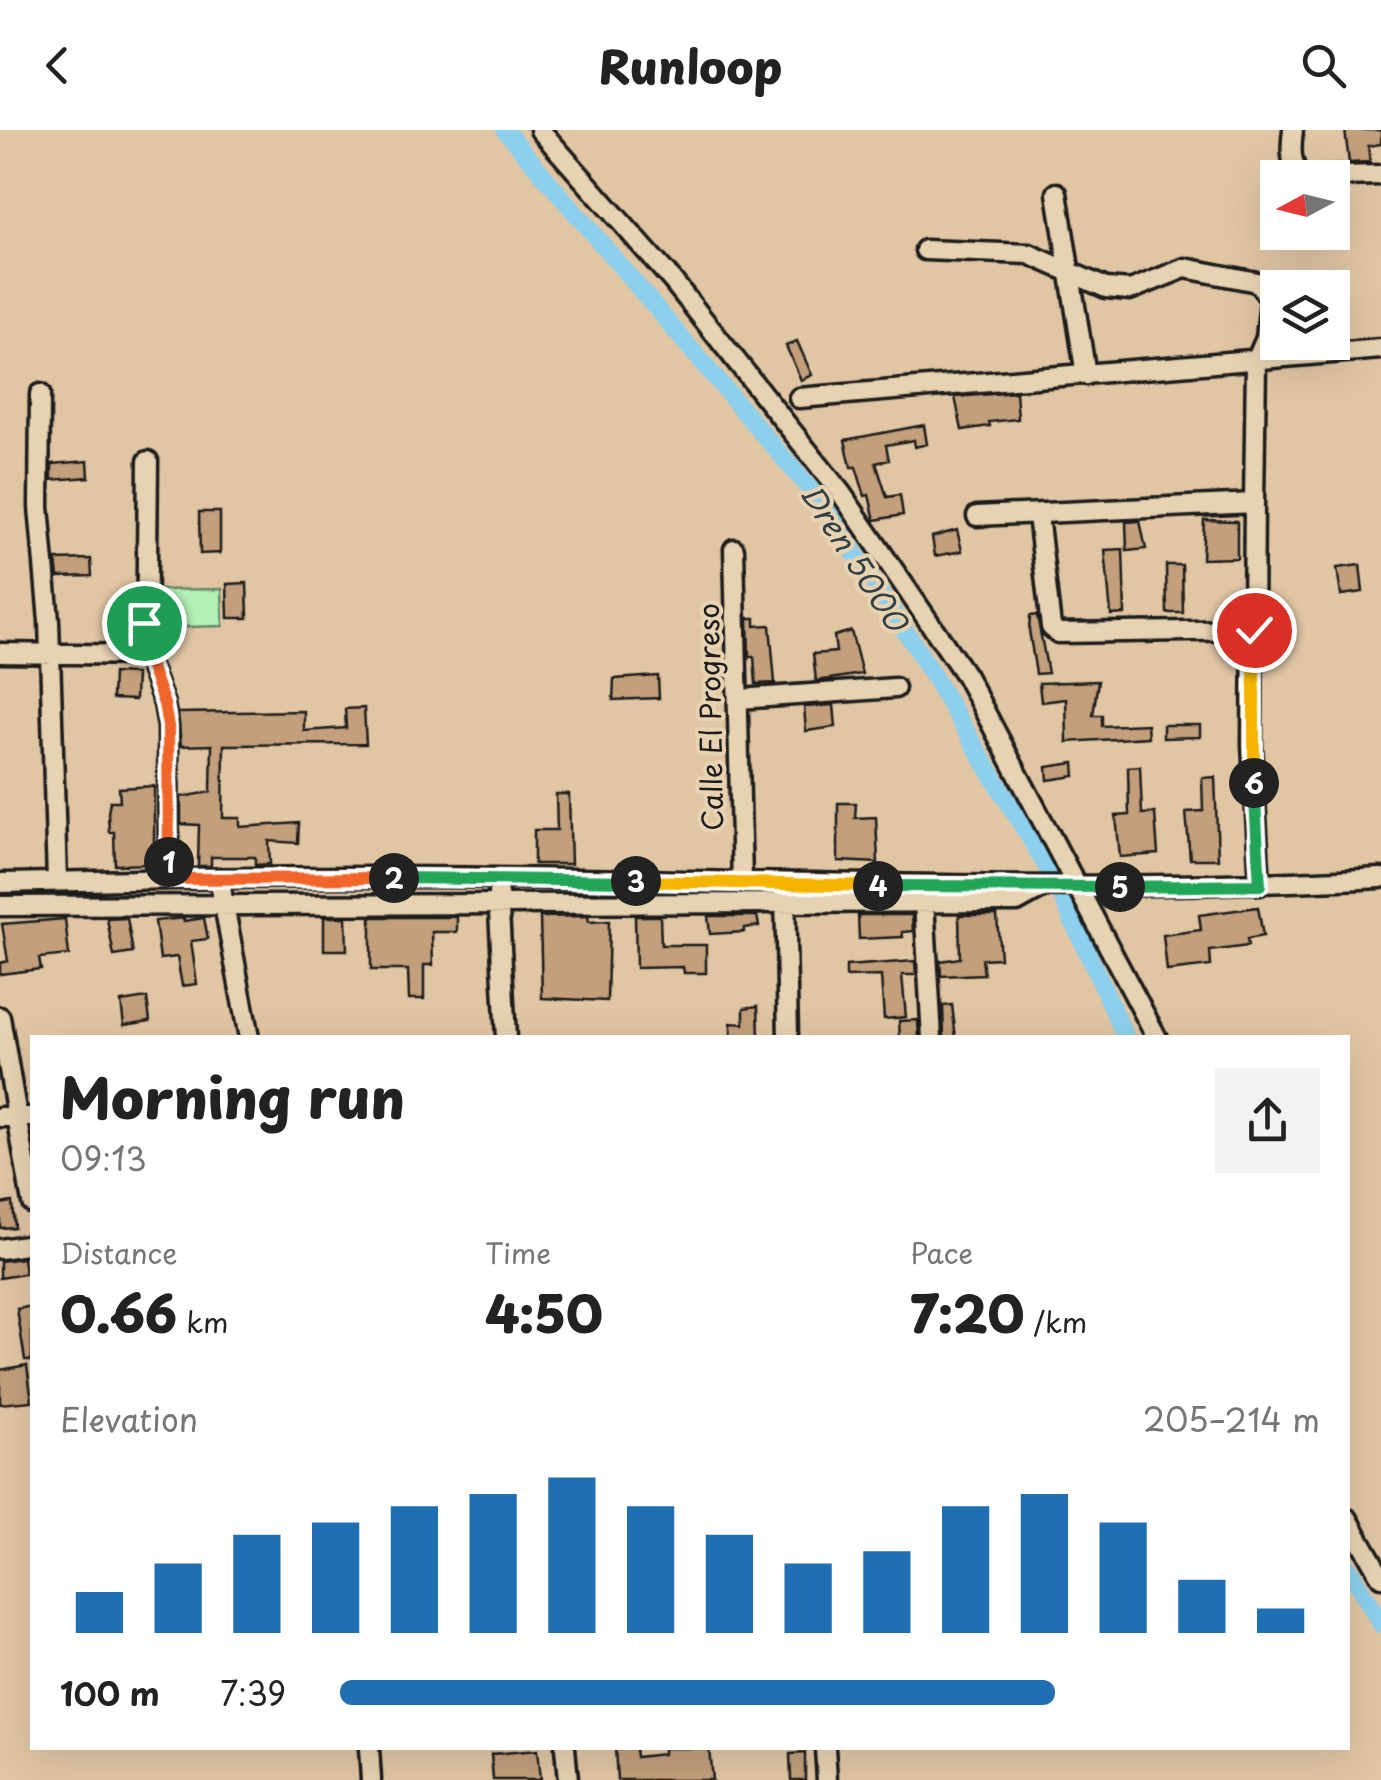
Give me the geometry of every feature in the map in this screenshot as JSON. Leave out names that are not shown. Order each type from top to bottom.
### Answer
[{"type":"street","points":[[540,130],[672,280],[841,494],[966,676],[1073,887],[1156,1035]]},
{"type":"street","points":[[1293,130],[1292,158],[1302,177],[1381,175]]},
{"type":"street","points":[[1057,193],[1086,375]]},
{"type":"street","points":[[924,250],[1029,254],[1106,288],[1130,290],[1185,268],[1257,282],[1270,300],[1266,338],[1256,361],[1252,744],[1260,885]]},
{"type":"street","points":[[800,398],[1381,349]]},
{"type":"street","points":[[40,394],[39,507],[50,652],[57,882]]},
{"type":"street","points":[[148,461],[146,654],[168,726],[169,879]]},
{"type":"street","points":[[977,516],[1038,516],[1254,502]]},
{"type":"street","points":[[1038,516],[1051,627],[1058,633],[1254,630]]},
{"type":"street","name":"Calle El Progreso","points":[[734,549],[742,883]]},
{"type":"street","points":[[0,653],[146,654]]},
{"type":"street","points":[[739,699],[895,688]]},
{"type":"street","points":[[220,878],[248,1035]]},
{"type":"street","points":[[0,883],[497,878],[742,883],[785,893],[924,902],[1016,902],[1045,887]]},
{"type":"street","points":[[497,878],[506,1035]]},
{"type":"street","points":[[0,906],[498,903],[785,893],[1260,885],[1381,878]]},
{"type":"street","points":[[785,893],[788,1035]]},
{"type":"street","points":[[924,902],[932,1035]]},
{"type":"street","points":[[0,1016],[30,1192]]},
{"type":"street","points":[[0,1249],[30,1244]]},
{"type":"street","points":[[1350,1523],[1381,1577]]},
{"type":"street","points":[[369,1750],[371,1780]]},
{"type":"street","points":[[566,1750],[568,1780]]},
{"type":"street","points":[[825,1750],[827,1780]]},
{"type":"green space","points":[[222,589],[223,626],[154,628],[153,590]]},
{"type":"building","points":[[1345,130],[1381,130],[1381,144],[1368,146],[1370,162],[1349,160]]},
{"type":"building","points":[[797,341],[812,375],[801,380],[786,346]]},
{"type":"building","points":[[1016,392],[1018,419],[962,430],[955,397]]},
{"type":"building","points":[[924,425],[927,444],[915,447],[914,440],[886,445],[889,460],[876,463],[887,497],[900,495],[903,515],[875,520],[869,495],[865,496],[856,467],[851,467],[845,440]]},
{"type":"building","points":[[88,461],[89,477],[52,480],[52,464]]},
{"type":"building","points":[[199,512],[220,512],[220,553],[200,554]]},
{"type":"building","points":[[1204,520],[1237,521],[1237,558],[1202,559]]},
{"type":"building","points":[[1140,521],[1146,549],[1127,551],[1126,522]]},
{"type":"building","points":[[957,530],[962,551],[935,556],[932,537]]},
{"type":"building","points":[[1123,549],[1125,614],[1111,615],[1105,550]]},
{"type":"building","points":[[91,559],[92,576],[58,577],[56,560]]},
{"type":"building","points":[[1166,565],[1182,565],[1183,613],[1167,613]]},
{"type":"building","points":[[1360,565],[1363,592],[1341,595],[1337,568]]},
{"type":"building","points":[[247,583],[248,618],[228,618],[227,584]]},
{"type":"building","points":[[1037,615],[1048,673],[1036,674],[1029,630],[1030,616]]},
{"type":"building","points":[[748,618],[755,618],[755,626],[770,625],[775,683],[756,684],[754,657],[749,657]]},
{"type":"building","points":[[851,631],[862,674],[816,681],[813,654],[836,652],[834,636]]},
{"type":"building","points":[[113,673],[136,674],[135,700],[112,699]]},
{"type":"building","points":[[658,676],[659,698],[613,700],[614,679]]},
{"type":"building","points":[[1098,681],[1093,715],[1102,715],[1102,726],[1147,724],[1148,737],[1067,742],[1066,699],[1041,702],[1039,683]]},
{"type":"building","points":[[834,705],[836,727],[806,731],[804,707]]},
{"type":"building","points":[[364,708],[366,744],[224,745],[223,818],[240,818],[240,827],[299,823],[298,843],[269,841],[270,864],[255,865],[255,857],[211,857],[211,866],[198,866],[199,825],[181,824],[181,797],[211,792],[212,745],[181,746],[178,713],[304,711],[304,731],[346,728],[345,709]]},
{"type":"building","points":[[1163,725],[1200,725],[1200,737],[1163,738]]},
{"type":"building","points":[[1074,763],[1075,776],[1048,780],[1047,767]]},
{"type":"building","points":[[1140,766],[1142,814],[1155,813],[1158,854],[1120,857],[1116,816],[1129,815],[1128,767]]},
{"type":"building","points":[[1215,777],[1218,859],[1190,859],[1186,812],[1203,811],[1202,778]]},
{"type":"building","points":[[154,786],[154,864],[115,865],[114,832],[109,832],[110,801],[120,801],[119,788]]},
{"type":"building","points":[[556,794],[569,794],[571,864],[534,864],[534,830],[557,830]]},
{"type":"building","points":[[838,803],[856,803],[855,818],[876,817],[878,863],[838,861]]},
{"type":"building","points":[[1258,907],[1263,936],[1247,939],[1248,946],[1210,951],[1211,966],[1167,971],[1163,935],[1201,930],[1199,915]]},
{"type":"building","points":[[858,915],[912,915],[913,931],[902,932],[903,937],[859,939]]},
{"type":"building","points":[[959,915],[997,915],[1000,958],[982,959],[984,974],[941,976],[940,961],[960,958]]},
{"type":"building","points":[[588,916],[589,922],[609,921],[607,1001],[542,998],[540,917]]},
{"type":"building","points":[[635,916],[660,916],[661,945],[706,945],[706,973],[684,973],[683,967],[636,968]]},
{"type":"building","points":[[708,916],[757,916],[759,926],[744,928],[744,932],[710,934]]},
{"type":"building","points":[[324,917],[346,917],[347,950],[324,950]]},
{"type":"building","points":[[371,917],[457,917],[457,932],[432,932],[433,965],[424,965],[424,999],[409,999],[408,970],[371,970]]},
{"type":"building","points":[[127,918],[133,953],[114,956],[107,919]]},
{"type":"building","points":[[204,918],[208,939],[191,941],[197,984],[182,986],[177,957],[160,959],[155,921]]},
{"type":"building","points":[[65,919],[69,955],[39,958],[41,969],[0,974],[0,963],[8,961],[2,924]]},
{"type":"building","points":[[915,961],[916,975],[902,975],[906,1017],[884,1019],[881,976],[846,977],[846,966]]},
{"type":"building","points":[[147,998],[150,1021],[124,1025],[121,1002]]},
{"type":"building","points":[[952,1005],[956,1035],[944,1035],[943,1006]]},
{"type":"building","points":[[758,1006],[759,1035],[731,1035],[731,1023],[744,1024],[744,1008]]},
{"type":"building","points":[[918,1020],[919,1035],[900,1035],[899,1021]]},
{"type":"building","points":[[12,1202],[14,1227],[0,1228],[0,1204]]},
{"type":"building","points":[[23,1258],[25,1274],[0,1278],[0,1261]]},
{"type":"building","points":[[30,1306],[30,1360],[25,1360],[17,1309]]},
{"type":"building","points":[[27,1365],[30,1401],[0,1404],[0,1370]]},
{"type":"building","points":[[537,1750],[540,1780],[493,1780],[491,1754]]},
{"type":"building","points":[[615,1750],[635,1750],[636,1757],[663,1754],[663,1750],[709,1750],[712,1780],[617,1780]]},
{"type":"building","points":[[805,1753],[805,1780],[791,1780],[790,1754]]},
{"type":"waterway","name":"Dren 5000","points":[[505,130],[824,506],[917,649],[1053,877],[1125,1035]]},
{"type":"waterway","name":"Dren 5000","points":[[1350,1571],[1381,1624]]},
{"type":"route","points":[[144,623],[146,654],[168,726],[169,879],[497,878],[923,887],[1260,885],[1252,744],[1254,630]]}]
